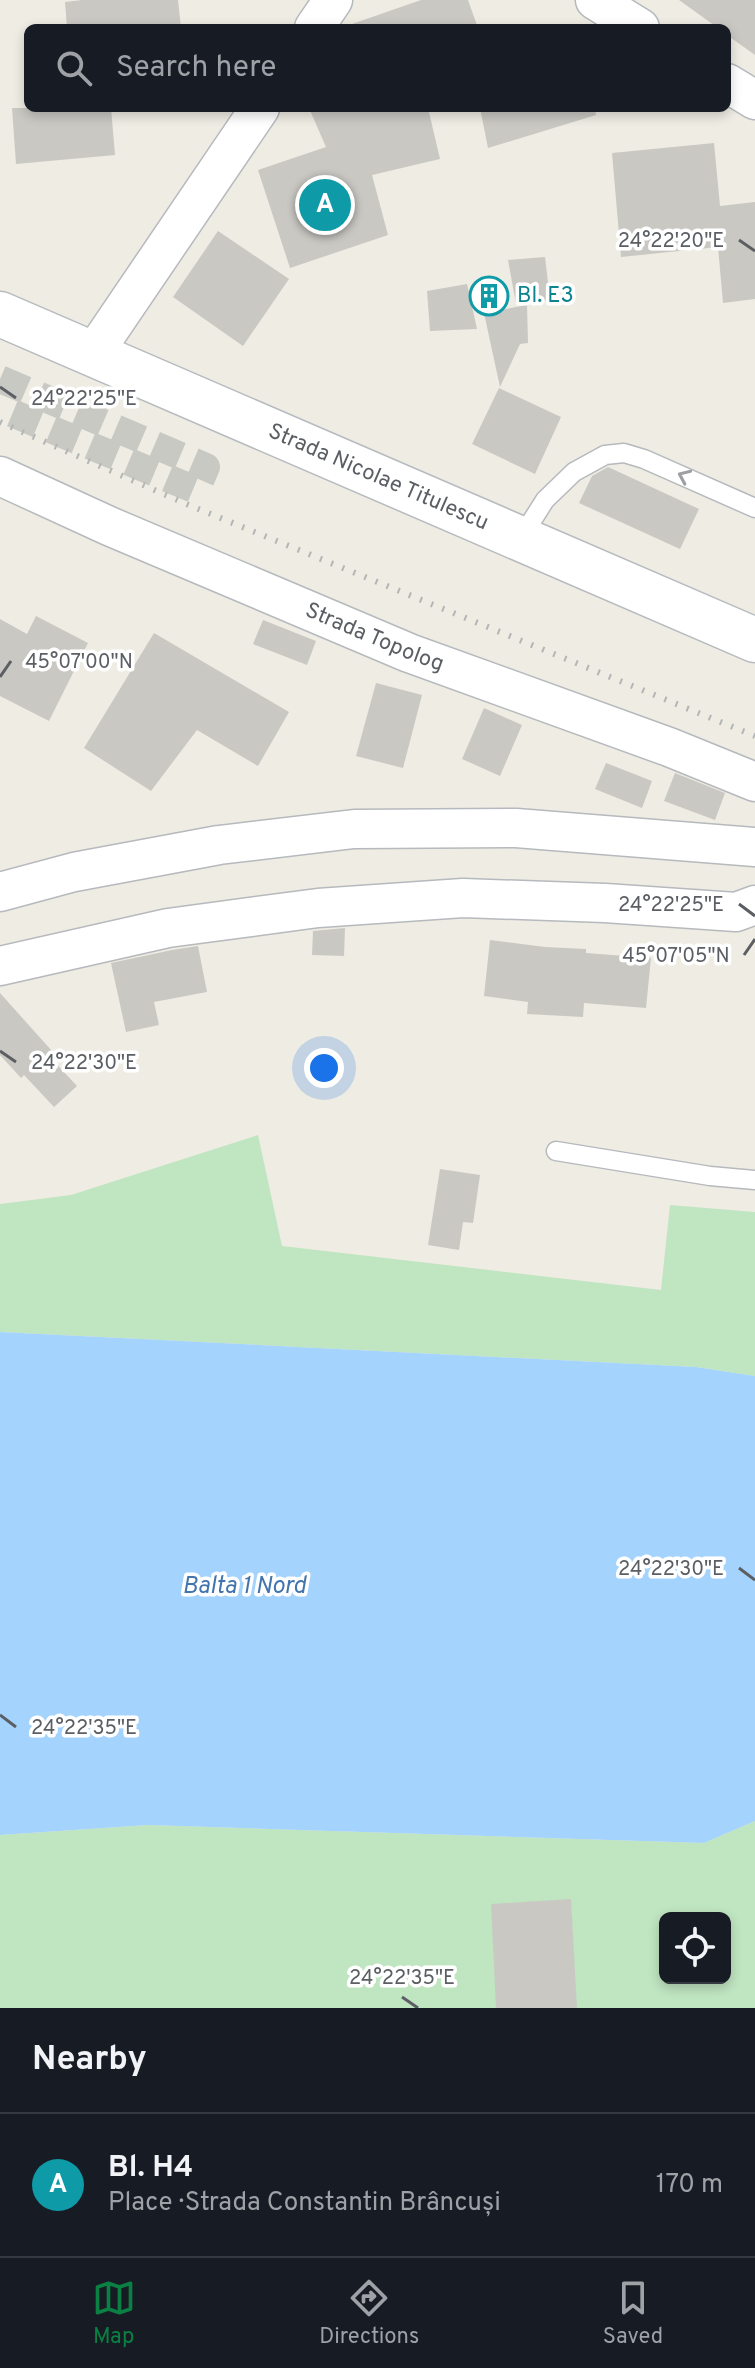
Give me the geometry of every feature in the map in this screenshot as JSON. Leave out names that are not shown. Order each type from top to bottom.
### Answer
[{"type":"main road","name":"Strada Nicolae Titulescu","points":[[0,314],[755,640]]},
{"type":"street","points":[[317,24],[333,0]]},
{"type":"street","points":[[595,0],[634,24]]},
{"type":"street","points":[[731,85],[755,100]]},
{"type":"street","points":[[93,354],[257,112]]},
{"type":"street","name":"Strada Topolog","points":[[0,476],[109,526],[409,653],[669,747],[755,782]]},
{"type":"street","points":[[0,892],[74,872],[219,845],[354,829],[516,828],[755,847]]},
{"type":"street","points":[[0,966],[168,928],[318,908],[463,898],[736,912],[755,905]]},
{"type":"lane","points":[[521,538],[545,500],[574,472],[605,455],[624,453],[644,459],[755,508]]},
{"type":"lane","points":[[556,1151],[710,1176],[755,1180]]},
{"type":"green space","points":[[258,1135],[282,1246],[661,1290],[670,1205],[755,1212],[755,1376],[696,1367],[0,1332],[0,1204],[71,1195]]},
{"type":"green space","points":[[755,1821],[755,2008],[0,2008],[0,1835],[148,1825],[704,1843]]},
{"type":"water","name":"Balta 1 Nord","points":[[0,1332],[696,1367],[755,1376],[755,1821],[704,1843],[148,1825],[0,1835]]},
{"type":"building","points":[[178,0],[181,24],[67,24],[65,2]]},
{"type":"building","points":[[421,0],[468,0],[477,24],[352,24]]},
{"type":"building","points":[[679,0],[755,0],[755,55],[731,38],[731,24],[712,24]]},
{"type":"building","points":[[12,108],[24,108],[24,112],[111,112],[115,155],[16,164]]},
{"type":"building","points":[[311,112],[429,112],[440,159],[372,175],[388,235],[290,268],[258,170],[326,147]]},
{"type":"building","points":[[481,112],[596,112],[596,115],[488,148]]},
{"type":"building","points":[[714,143],[720,206],[755,202],[755,299],[723,303],[718,247],[621,257],[612,153]]},
{"type":"building","points":[[218,231],[289,279],[243,346],[173,297]]},
{"type":"building","points":[[545,257],[550,300],[516,304],[508,260]]},
{"type":"building","points":[[467,284],[477,329],[430,331],[427,291]]},
{"type":"building","points":[[527,305],[528,343],[520,344],[500,387],[484,313]]},
{"type":"building","points":[[499,388],[561,417],[535,474],[472,444]]},
{"type":"building","points":[[608,467],[699,509],[680,549],[579,503],[592,476]]},
{"type":"building","points":[[36,616],[88,643],[49,721],[0,696],[0,619],[27,634]]},
{"type":"building","points":[[263,620],[316,641],[307,665],[253,644]]},
{"type":"building","points":[[154,633],[289,712],[258,766],[197,730],[151,791],[84,748]]},
{"type":"building","points":[[376,683],[422,695],[403,768],[356,756]]},
{"type":"building","points":[[484,708],[522,725],[500,776],[462,759]]},
{"type":"building","points":[[606,763],[652,781],[642,808],[595,789]]},
{"type":"building","points":[[675,773],[725,793],[715,820],[664,801]]},
{"type":"building","points":[[345,928],[344,956],[312,955],[313,931]]},
{"type":"building","points":[[490,940],[651,958],[646,1008],[584,1003],[583,1017],[527,1014],[528,1002],[484,996]]},
{"type":"building","points":[[198,946],[207,992],[154,1002],[159,1025],[126,1032],[111,963]]},
{"type":"building","points":[[0,993],[52,1051],[48,1055],[77,1086],[54,1107],[0,1055]]},
{"type":"building","points":[[440,1169],[480,1175],[473,1223],[463,1222],[459,1250],[428,1245]]},
{"type":"building","points":[[571,1899],[577,2008],[496,2008],[491,1904]]},
{"type":"tunnel","points":[[0,379],[206,467],[196,490],[0,408]]},
{"type":"railway","points":[[0,422],[191,506],[755,736]]},
{"type":"place","name":"Bl. H4","points":[[325,205]]},
{"type":"place","name":"Bl. E3","points":[[489,296]]}]
